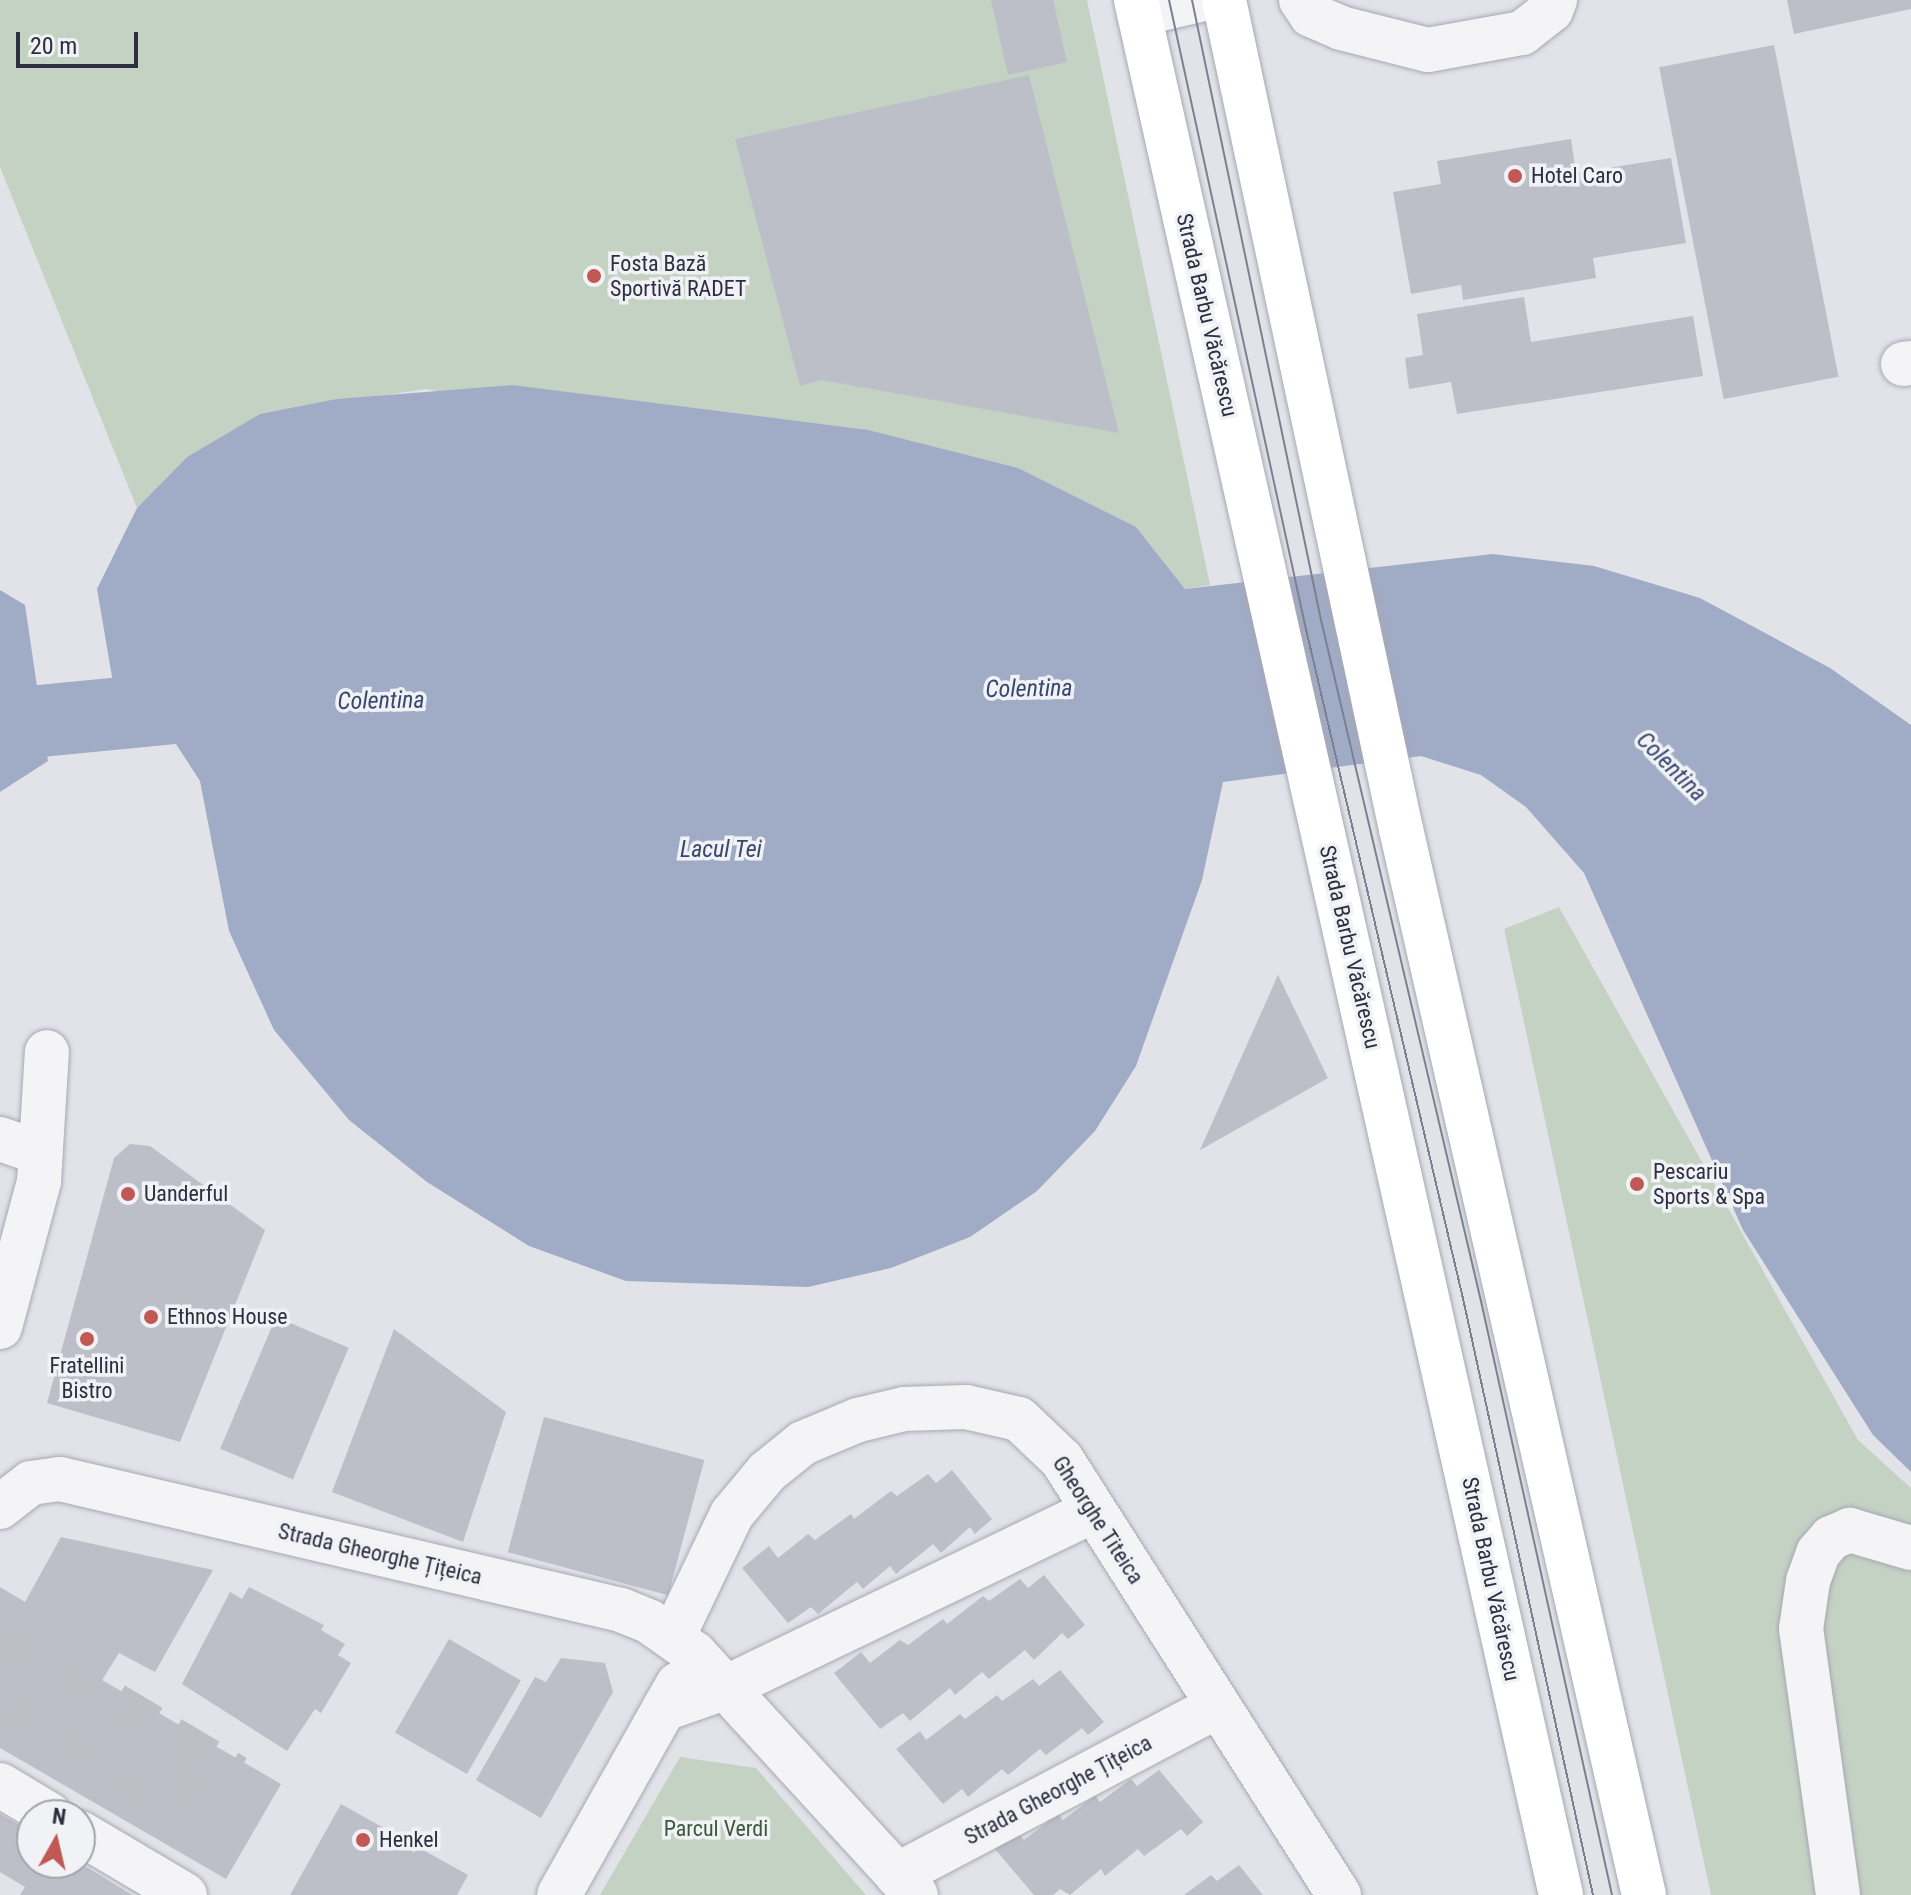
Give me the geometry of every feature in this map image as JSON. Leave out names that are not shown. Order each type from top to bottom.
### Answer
[{"type":"main road","points":[[1224,0],[1306,399],[1401,829],[1644,1895]]},
{"type":"main road","name":"Strada Barbu Văcărescu","points":[[1137,7],[1561,1895]]},
{"type":"street","points":[[1137,7],[1199,0]]},
{"type":"street","points":[[1301,0],[1311,15],[1341,28],[1428,50],[1522,33],[1551,10],[1555,0]]},
{"type":"street","points":[[0,1327],[39,1181],[47,1052]]},
{"type":"street","points":[[0,1139],[41,1153]]},
{"type":"street","name":"Gheorghe Titeica","points":[[559,1895],[664,1709],[732,1514],[748,1494],[803,1443],[858,1420],[937,1406],[995,1411],[1019,1419],[1054,1449],[1339,1895]]},
{"type":"street","name":"Strada Gheorghe Țițeica","points":[[4,1495],[31,1483],[60,1479],[621,1610],[684,1646],[727,1687],[907,1885],[1218,1706]]},
{"type":"street","points":[[664,1709],[727,1687],[1092,1511]]},
{"type":"street","points":[[1838,1895],[1801,1629],[1808,1581],[1818,1553],[1831,1538],[1850,1530],[1911,1548]]},
{"type":"street","points":[[0,1785],[23,1799]]},
{"type":"street","points":[[96,1842],[185,1895]]},
{"type":"green space","name":"Fosta Bază Sportivă RADET","points":[[0,0],[1087,0],[1210,585],[1185,589],[1136,527],[426,389],[260,414],[187,457],[137,508],[0,167]]},
{"type":"green space","name":"Pescariu Sports & Spa","points":[[1559,907],[1858,1440],[1911,1488],[1911,1895],[1711,1895],[1504,929]]},
{"type":"green space","name":"Parcul Verdi","points":[[680,1757],[756,1768],[866,1895],[600,1895]]},
{"type":"water","name":"Lacul Tei","points":[[512,385],[868,430],[1018,468],[1136,527],[1185,589],[1493,554],[1594,566],[1700,598],[1830,668],[1911,725],[1911,1472],[1873,1435],[1743,1230],[1584,873],[1526,807],[1481,775],[1421,756],[1223,782],[1202,880],[1136,1066],[1095,1131],[1037,1191],[970,1237],[891,1268],[808,1287],[626,1281],[529,1246],[427,1182],[349,1120],[274,1030],[229,931],[200,781],[174,741],[124,747],[97,589],[137,508],[187,457],[260,414],[337,399]]},
{"type":"water","points":[[0,590],[25,605],[48,761],[0,792]]},
{"type":"building","points":[[991,0],[1053,0],[1067,62],[1008,75]]},
{"type":"building","points":[[1787,0],[1911,0],[1911,9],[1794,34]]},
{"type":"building","points":[[1774,45],[1838,377],[1724,399],[1659,67]]},
{"type":"building","points":[[1029,75],[1119,433],[821,380],[800,386],[735,139]]},
{"type":"building","points":[[1571,139],[1576,173],[1671,158],[1686,243],[1593,258],[1596,278],[1463,300],[1461,285],[1411,294],[1393,192],[1441,184],[1437,161]]},
{"type":"building","points":[[1524,297],[1531,342],[1693,316],[1703,376],[1457,414],[1451,382],[1409,389],[1405,358],[1423,355],[1417,314]]},
{"type":"building","points":[[1278,975],[1328,1078],[1200,1150]]},
{"type":"building","name":"Ethnos House","points":[[130,1144],[150,1146],[265,1230],[180,1442],[47,1403],[114,1158]]},
{"type":"building","points":[[276,1317],[349,1348],[293,1479],[220,1449]]},
{"type":"building","points":[[394,1329],[506,1412],[463,1542],[332,1492]]},
{"type":"building","points":[[544,1417],[704,1460],[668,1595],[508,1552]]},
{"type":"building","points":[[952,1470],[992,1519],[975,1534],[970,1527],[941,1553],[933,1544],[896,1574],[890,1566],[863,1589],[857,1582],[818,1614],[811,1607],[788,1623],[742,1568],[769,1546],[778,1558],[808,1534],[815,1540],[851,1514],[854,1519],[891,1491],[897,1496],[928,1474],[936,1483]]},
{"type":"building","points":[[61,1537],[213,1570],[155,1672],[119,1653],[102,1680],[281,1784],[226,1879],[96,1804],[96,1799],[88,1799],[0,1748],[0,1587],[25,1602]]},
{"type":"building","points":[[1044,1575],[1085,1625],[1068,1639],[1062,1633],[1034,1660],[1025,1650],[989,1679],[982,1672],[955,1695],[950,1688],[910,1721],[903,1713],[880,1729],[834,1673],[861,1652],[870,1663],[900,1640],[908,1645],[943,1619],[947,1624],[983,1596],[989,1601],[1020,1579],[1028,1588]]},
{"type":"building","points":[[249,1587],[324,1625],[321,1630],[345,1644],[338,1655],[351,1663],[321,1713],[315,1709],[287,1751],[182,1684],[230,1592],[242,1599]]},
{"type":"building","points":[[449,1639],[521,1680],[467,1774],[395,1733]]},
{"type":"building","points":[[561,1658],[605,1663],[613,1692],[541,1818],[476,1780],[535,1677],[546,1682]]},
{"type":"building","points":[[1060,1670],[1104,1722],[1088,1735],[1082,1728],[1046,1755],[1040,1749],[1008,1775],[1002,1769],[968,1797],[962,1789],[943,1804],[896,1749],[920,1731],[926,1740],[960,1714],[965,1719],[997,1695],[1002,1701],[1033,1679],[1039,1686]]},
{"type":"building","points":[[1159,1770],[1203,1822],[1187,1836],[1181,1829],[1144,1856],[1138,1849],[1105,1876],[1101,1869],[1070,1895],[1060,1889],[1053,1895],[1034,1895],[995,1849],[1018,1832],[1024,1840],[1058,1814],[1063,1820],[1095,1796],[1100,1802],[1131,1779],[1137,1786]]},
{"type":"building","name":"Henkel","points":[[341,1804],[468,1875],[457,1895],[290,1895]]},
{"type":"building","points":[[0,1814],[16,1824],[16,1879],[96,1879],[96,1873],[132,1895],[20,1895],[25,1887],[0,1872]]},
{"type":"building","points":[[1239,1865],[1263,1895],[1184,1895],[1211,1875],[1217,1881]]},
{"type":"waterway","name":"Colentina","points":[[0,725],[216,704]]},
{"type":"tunnel","points":[[0,1637],[236,1777]]},
{"type":"tunnel","points":[[0,1706],[176,1809],[206,1760]]},
{"type":"tram line","points":[[1169,0],[1305,625],[1464,1303],[1593,1895]]},
{"type":"tram line","points":[[1192,0],[1321,620],[1481,1301],[1612,1895]]},
{"type":"place","name":"Hotel Caro","points":[[1515,176]]},
{"type":"place","name":"Fosta Bază Sportivă RADET","points":[[594,276]]},
{"type":"place","name":"Pescariu Sports & Spa","points":[[1637,1184]]},
{"type":"place","name":"Uanderful","points":[[128,1194]]},
{"type":"place","name":"Ethnos House","points":[[151,1317]]},
{"type":"place","name":"Fratellini Bistro","points":[[87,1339]]},
{"type":"place","name":"Henkel","points":[[363,1840]]}]
